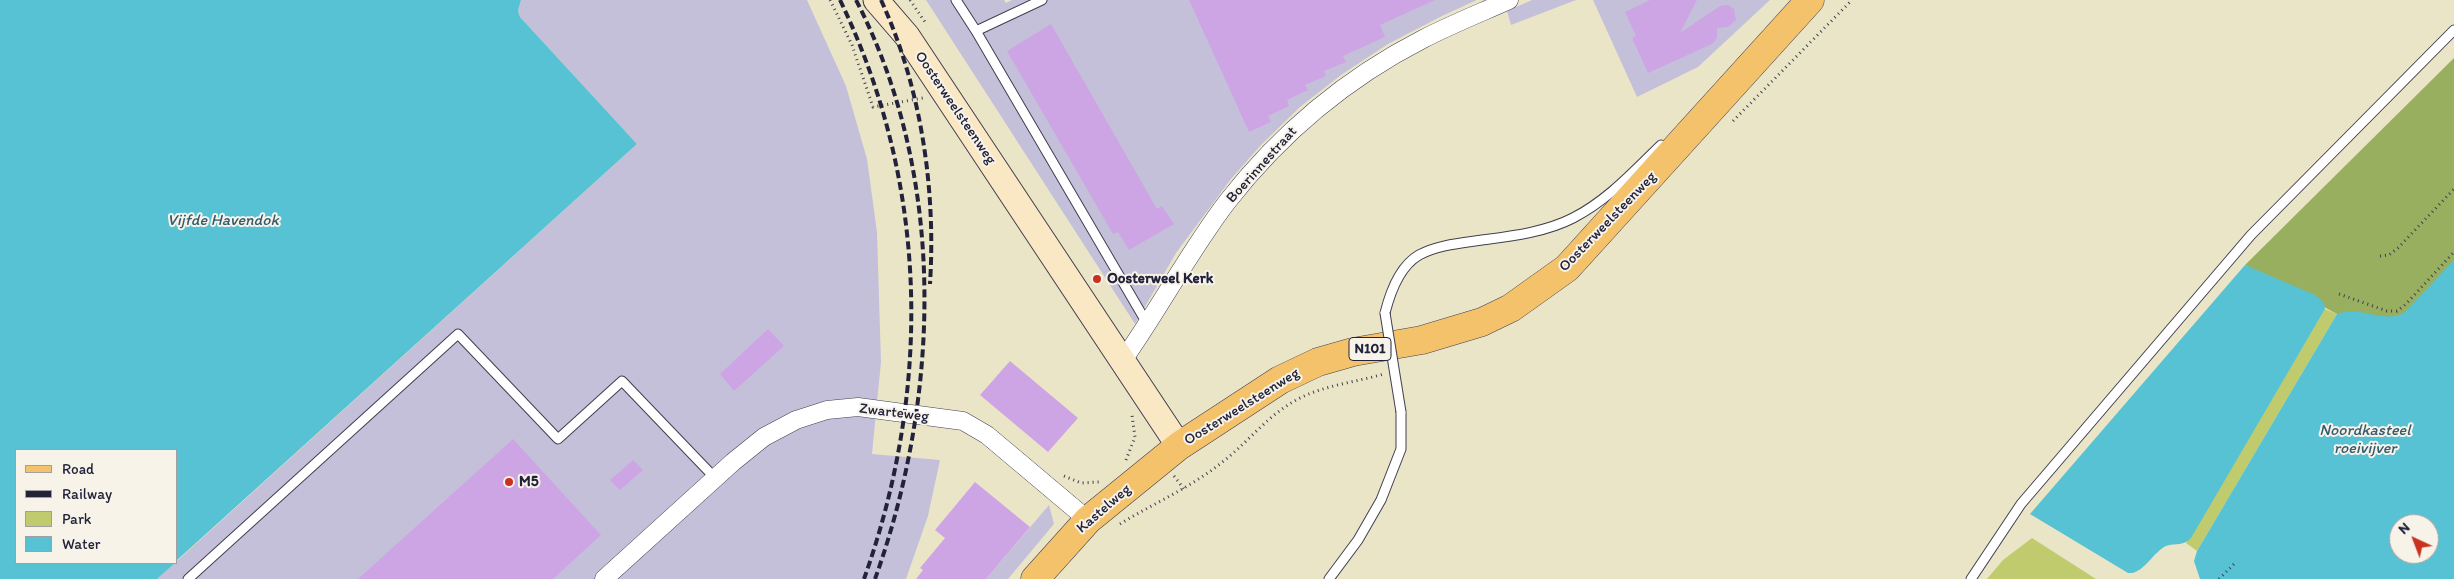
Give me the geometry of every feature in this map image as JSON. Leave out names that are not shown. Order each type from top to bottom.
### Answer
[{"type":"main road","name":"Oosterweelsteenweg","points":[[881,3],[907,36],[1179,446],[1280,380],[1318,362],[1353,352],[1422,340],[1482,322],[1511,308],[1541,288],[1574,261],[1810,0]]},
{"type":"main road","name":"Kastelweg","points":[[1035,579],[1088,520],[1179,446]]},
{"type":"street","name":"Boerinnestraat","points":[[1123,360],[1148,325],[1226,204],[1256,166],[1286,134],[1326,100],[1363,74],[1422,39],[1509,0]]},
{"type":"street","name":"Zwarteweg","points":[[604,579],[715,478],[764,437],[796,420],[827,410],[858,407],[963,421],[987,435],[1088,520]]},
{"type":"lane","points":[[956,0],[1148,325]]},
{"type":"lane","points":[[976,31],[1042,0]]},
{"type":"lane","points":[[1710,96],[1802,0]]},
{"type":"lane","points":[[1971,579],[2021,504],[2251,234],[2454,30]]},
{"type":"lane","points":[[1329,579],[1358,540],[1381,500],[1401,449],[1402,412],[1385,313],[1389,294],[1398,278],[1418,256],[1452,244],[1518,236],[1572,218],[1614,192],[1668,137]]},
{"type":"lane","points":[[188,579],[458,334],[558,440],[622,381],[715,478]]},
{"type":"path","points":[[830,0],[852,45],[873,107],[924,98],[929,105]]},
{"type":"path","points":[[2380,256],[2389,254],[2398,248],[2454,189]]},
{"type":"path","points":[[2339,294],[2388,311],[2398,311],[2454,252]]},
{"type":"path","points":[[1125,464],[1135,436],[1132,414]]},
{"type":"path","points":[[1058,474],[1081,483],[1101,482]]},
{"type":"path","points":[[1116,527],[1184,489]]},
{"type":"path","points":[[2220,579],[2234,564]]},
{"type":"shaded area","points":[[521,0],[807,0],[846,86],[867,159],[877,232],[881,362],[872,454],[940,460],[928,516],[906,579],[157,579],[174,564],[178,564],[178,560],[637,144],[520,17],[518,11]]},
{"type":"shaded area","points":[[926,0],[1004,0],[1006,3],[1012,0],[1477,0],[1388,44],[1341,75],[1300,107],[1261,145],[1231,179],[1176,253],[1135,324]]},
{"type":"shaded area","points":[[1532,0],[1576,0],[1511,25],[1507,11]]},
{"type":"shaded area","points":[[1593,0],[1770,0],[1698,67],[1637,97]]},
{"type":"shaded area","points":[[1049,505],[1054,524],[1008,579],[986,579]]},
{"type":"green space","points":[[2454,58],[2454,277],[2409,323],[2337,314],[2245,265]]},
{"type":"green space","points":[[2325,309],[2337,314],[2197,551],[2186,543]]},
{"type":"green space","points":[[2032,538],[2096,579],[1987,579],[2003,560]]},
{"type":"water","name":"Vijfde Havendok","points":[[0,0],[521,0],[518,11],[520,17],[637,144],[178,559],[178,449],[15,449],[15,564],[174,564],[157,579],[0,579]]},
{"type":"water","name":"Noordkasteel roeivijver","points":[[2454,260],[2454,579],[2200,579],[2194,561],[2197,551],[2337,314],[2356,312],[2389,317],[2405,312]]},
{"type":"water","points":[[2245,265],[2315,295],[2324,303],[2325,309],[2191,538],[2183,543],[2166,546],[2143,567],[2133,573],[2128,573],[2030,514]]},
{"type":"building","points":[[1189,0],[1435,0],[1380,25],[1385,37],[1343,56],[1346,62],[1324,71],[1326,76],[1305,85],[1308,90],[1287,100],[1289,106],[1268,116],[1271,122],[1249,132]]},
{"type":"building","points":[[1650,0],[1697,0],[1680,33],[1720,6],[1728,5],[1734,9],[1736,20],[1728,27],[1717,28],[1717,38],[1712,44],[1648,73],[1632,38],[1636,36],[1625,12]]},
{"type":"building","points":[[1051,24],[1157,209],[1162,206],[1174,224],[1129,250],[1118,232],[1113,234],[1007,51]]},
{"type":"building","points":[[768,329],[784,346],[734,391],[720,374]]},
{"type":"building","points":[[1010,361],[1078,418],[1048,452],[980,395]]},
{"type":"building","name":"M5","points":[[513,439],[601,535],[553,579],[358,579]]},
{"type":"building","points":[[633,460],[643,470],[620,490],[610,480]]},
{"type":"building","points":[[975,482],[1030,527],[986,579],[916,579],[923,570],[920,568],[945,538],[935,530]]},
{"type":"railway","points":[[840,0],[869,70],[891,142],[905,214],[911,287],[910,361],[901,434],[886,507],[864,579]]},
{"type":"railway","points":[[856,0],[886,68],[907,139],[919,212],[924,286],[922,361],[913,436],[897,509],[875,579]]},
{"type":"railway","points":[[881,0],[895,33],[906,68],[916,103],[923,139],[930,211],[930,284]]},
{"type":"place","name":"Oosterweel Kerk","points":[[1097,279]]},
{"type":"place","name":"M5","points":[[509,482]]}]
